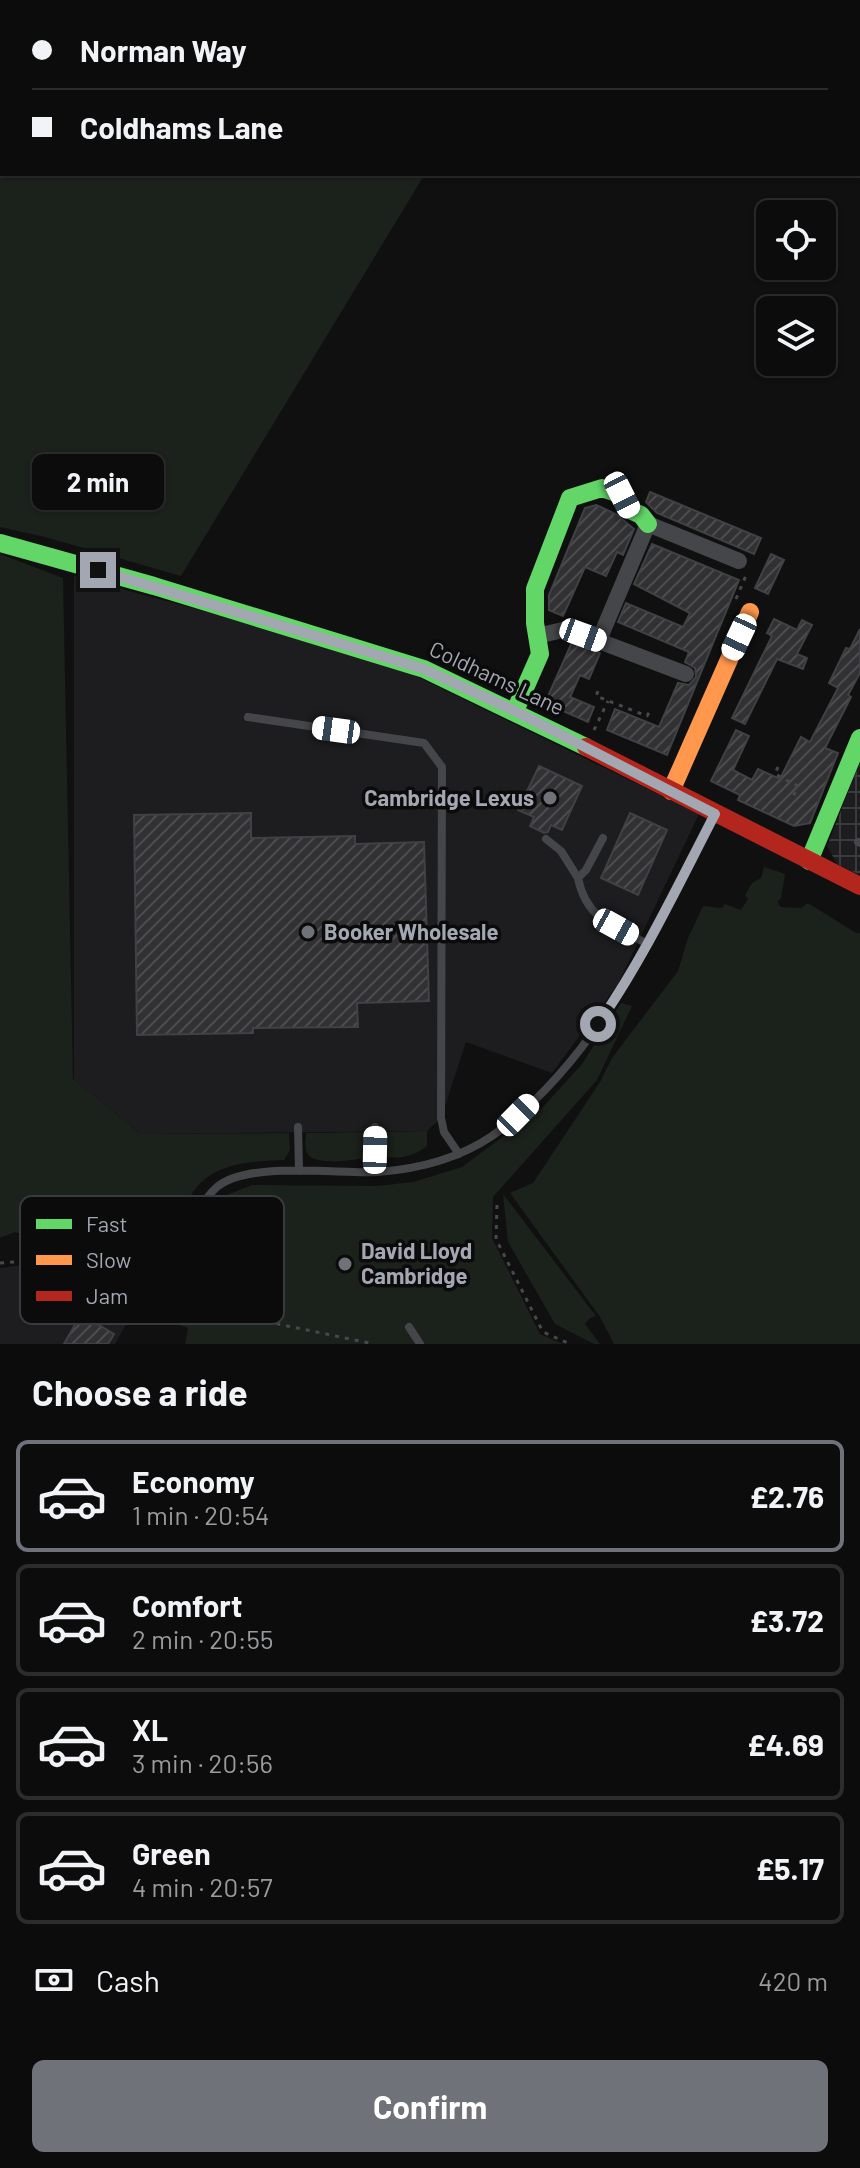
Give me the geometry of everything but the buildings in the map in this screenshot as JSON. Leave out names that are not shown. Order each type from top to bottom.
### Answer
[{"type":"street","points":[[515,711],[540,654],[535,589],[570,498],[602,488],[622,495],[630,510],[641,515],[648,524],[739,561]]},
{"type":"street","points":[[599,640],[648,524]]},
{"type":"street","name":"Coldhams Lane","points":[[0,543],[403,661],[515,711],[860,886]]},
{"type":"street","points":[[671,791],[750,612]]},
{"type":"street","points":[[537,636],[567,629],[686,674]]},
{"type":"street","points":[[809,861],[860,738]]},
{"type":"lane","points":[[248,717],[424,743],[442,767],[441,1118],[444,1132],[459,1154]]},
{"type":"lane","points":[[209,1196],[229,1179],[244,1175],[299,1171],[375,1172],[412,1168],[459,1154],[504,1127],[555,1078],[607,1012],[648,944],[715,814]]},
{"type":"lane","points":[[578,878],[586,870],[603,838]]},
{"type":"lane","points":[[546,839],[561,851],[578,878],[584,901],[598,918],[648,944]]},
{"type":"lane","points":[[298,1127],[299,1171]]},
{"type":"lane","points":[[375,1127],[375,1172]]},
{"type":"lane","points":[[409,1327],[420,1344]]},
{"type":"path","points":[[598,691],[596,696],[647,716],[651,709]]},
{"type":"path","points":[[586,748],[608,701]]},
{"type":"path","points":[[778,767],[775,774],[798,786],[792,799]]},
{"type":"path","points":[[497,1205],[496,1239],[543,1332],[570,1344]]},
{"type":"path","points":[[0,1263],[20,1263]]},
{"type":"path","points":[[278,1324],[374,1344]]},
{"type":"shaded area","points":[[0,176],[424,176],[181,576],[0,527]]},
{"type":"shaded area","points":[[0,554],[63,578],[73,1079],[141,1134],[289,1133],[290,1150],[284,1160],[247,1163],[216,1172],[204,1180],[191,1196],[20,1196],[20,1234],[15,1232],[0,1238]]},
{"type":"shaded area","points":[[74,576],[381,659],[699,814],[618,984],[552,1073],[466,1042],[441,1118],[427,1131],[141,1134],[74,1080]]},
{"type":"shaded area","points":[[860,762],[860,875],[837,864],[827,846]]},
{"type":"shaded area","points":[[764,867],[785,874],[781,898],[777,902],[781,907],[801,908],[808,903],[860,933],[860,1344],[614,1344],[600,1317],[510,1193],[533,1183],[600,1082],[612,1058],[678,971],[688,938],[703,906],[722,908],[725,904],[741,910],[748,899],[745,895],[752,883],[761,878]]},
{"type":"shaded area","points":[[621,1003],[632,1006],[597,1080],[493,1197],[492,1238],[540,1334],[563,1344],[185,1344],[188,1328],[176,1324],[284,1324],[284,1196],[227,1195],[252,1185],[377,1186],[413,1182],[462,1167],[542,1108],[582,1064]]},
{"type":"shaded area","points":[[427,1131],[427,1146],[418,1152],[392,1158],[382,1152],[382,1132]]},
{"type":"shaded area","points":[[367,1132],[366,1154],[361,1159],[317,1160],[306,1151],[306,1133]]},
{"type":"shaded area","points":[[503,1194],[596,1316],[585,1324],[600,1344],[594,1344],[555,1324],[508,1242]]},
{"type":"shaded area","points":[[20,1265],[20,1324],[126,1324],[115,1344],[0,1344],[0,1268]]},
{"type":"traffic: fast","points":[[515,711],[540,654],[535,623],[535,589],[570,498],[602,488],[622,495],[630,510],[641,515],[648,524]]},
{"type":"traffic: fast","points":[[0,543],[154,586],[424,669],[586,747]]},
{"type":"traffic: fast","points":[[809,861],[860,738]]},
{"type":"traffic: slow","points":[[671,791],[750,612]]},
{"type":"traffic: jam","points":[[586,747],[860,886]]},
{"type":"place","name":"Cambridge Lexus","points":[[550,798]]},
{"type":"place","name":"Booker Wholesale","points":[[308,932]]},
{"type":"place","name":"David Lloyd Cambridge","points":[[345,1264]]},
{"type":"route","points":[[98,570],[424,669],[515,711],[715,814],[648,944],[624,987],[598,1024]]}]
